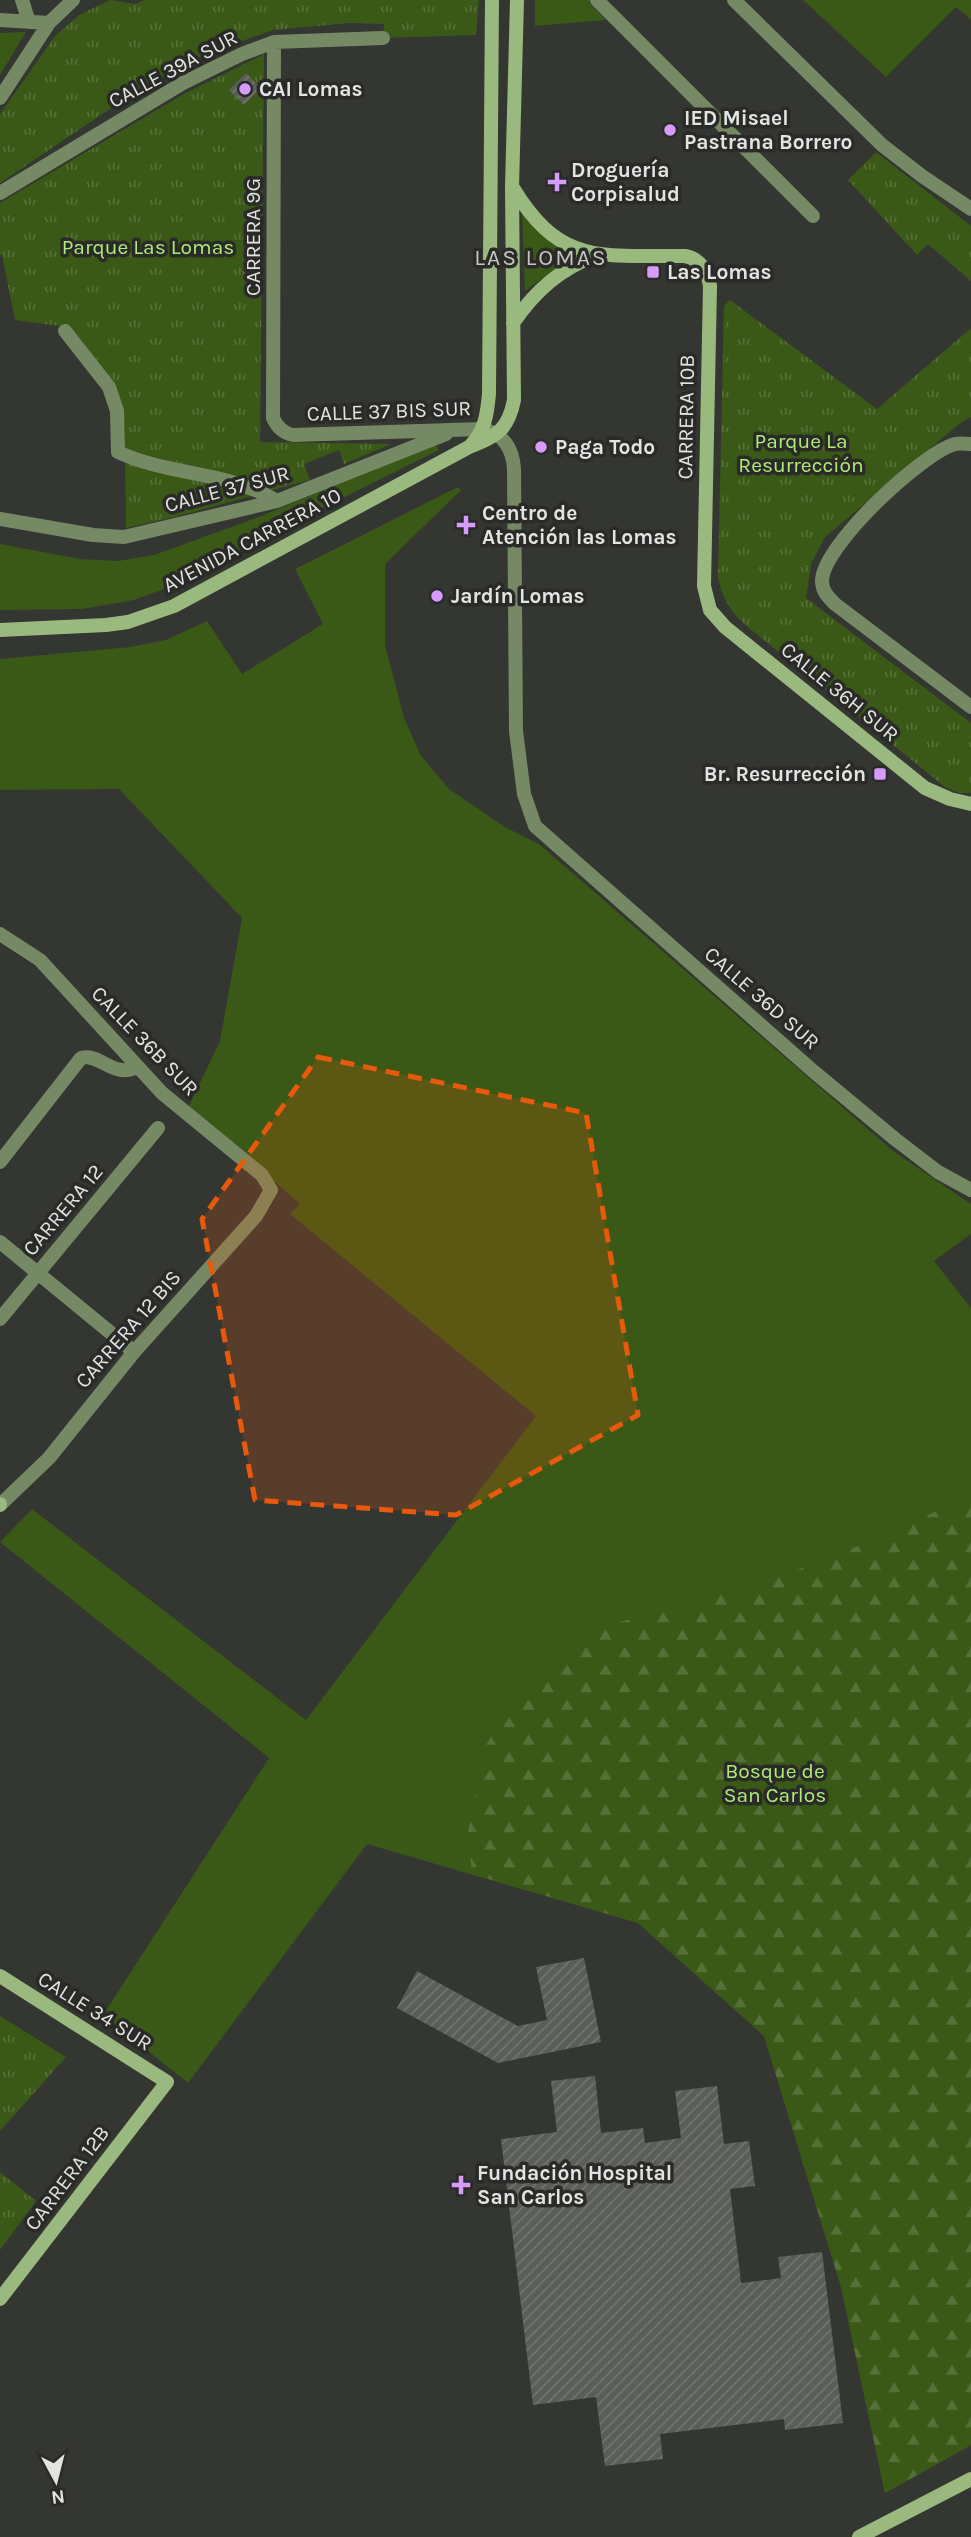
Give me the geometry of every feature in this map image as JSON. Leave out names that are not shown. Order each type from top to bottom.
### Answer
[{"type":"street","points":[[22,0],[29,22]]},
{"type":"street","points":[[0,98],[49,23],[73,0]]},
{"type":"street","name":"AVENIDA CARRERA 10","points":[[469,447],[483,429],[489,394],[492,0]]},
{"type":"street","points":[[498,434],[509,419],[514,400],[512,187],[517,0]]},
{"type":"street","points":[[597,0],[813,216]]},
{"type":"street","points":[[734,0],[882,145],[971,209]]},
{"type":"street","points":[[0,20],[49,23]]},
{"type":"street","name":"CALLE 39A SUR","points":[[0,193],[183,83],[242,54],[274,42],[383,38]]},
{"type":"street","name":"CARRERA 9G","points":[[274,42],[273,418],[282,430]]},
{"type":"street","points":[[512,187],[528,213],[552,236],[576,250],[597,255]]},
{"type":"street","points":[[513,323],[539,290],[555,275],[597,255]]},
{"type":"street","name":"CARRERA 10B","points":[[597,255],[692,257],[703,267],[710,286],[704,586],[710,610]]},
{"type":"street","points":[[65,331],[109,387],[117,411],[118,452],[156,466],[198,473],[252,487],[277,501]]},
{"type":"street","name":"CALLE 37 BIS SUR","points":[[282,430],[293,435],[457,429],[483,429],[498,434]]},
{"type":"street","name":"CALLE 37 SUR","points":[[0,519],[93,536],[124,537],[277,501],[457,429]]},
{"type":"street","name":"AVENIDA CARRERA 10","points":[[0,630],[128,622],[174,606],[207,591],[469,447],[498,434]]},
{"type":"street","name":"CALLE 36D SUR","points":[[498,434],[508,445],[514,463],[516,731],[524,794],[535,826],[813,1071],[938,1172],[971,1190]]},
{"type":"street","points":[[971,444],[956,444],[920,464],[854,524],[823,572],[822,582],[828,598],[971,707]]},
{"type":"street","name":"CALLE 36H SUR","points":[[710,610],[725,627],[925,788],[950,799],[971,804]]},
{"type":"street","name":"CALLE 36B SUR","points":[[0,934],[40,960],[177,1107],[262,1175]]},
{"type":"street","points":[[0,1162],[81,1058],[95,1059],[119,1070],[129,1071],[137,1067]]},
{"type":"street","name":"CARRERA 12","points":[[0,1319],[158,1128]]},
{"type":"street","name":"CARRERA 12 BIS","points":[[0,1504],[49,1458],[134,1352],[256,1216],[271,1190],[262,1175]]},
{"type":"street","points":[[0,1242],[134,1352]]},
{"type":"street","name":"CALLE 34 SUR","points":[[0,1976],[167,2082]]},
{"type":"street","name":"CARRERA 12B","points":[[0,2300],[167,2082]]},
{"type":"street","points":[[859,2537],[971,2479]]},
{"type":"highlighted area","points":[[318,1057],[586,1113],[638,1415],[456,1515],[255,1500],[202,1219]]},
{"type":"green space","points":[[110,0],[134,4],[145,0],[479,0],[476,35],[383,38],[384,24],[350,23],[273,30],[209,53],[132,94],[0,183],[0,114],[56,35],[79,15]]},
{"type":"green space","points":[[535,0],[591,0],[589,3],[606,20],[535,26]]},
{"type":"green space","points":[[803,0],[971,0],[971,20],[956,7],[886,77]]},
{"type":"green space","points":[[26,32],[0,75],[0,33]]},
{"type":"green space","name":"Parque Las Lomas","points":[[264,54],[260,442],[391,444],[344,464],[339,450],[304,464],[310,480],[126,528],[125,449],[103,374],[68,327],[15,320],[0,255],[0,203],[182,95]]},
{"type":"green space","points":[[876,152],[971,226],[971,281],[928,244],[917,255],[848,180]]},
{"type":"green space","points":[[522,214],[548,239],[580,255],[525,291]]},
{"type":"green space","name":"Parque La Resurrección","points":[[730,300],[877,409],[971,328],[971,417],[959,424],[825,537],[811,564],[806,598],[971,723],[971,793],[959,793],[945,787],[749,628],[733,611],[722,593],[718,577],[724,306]]},
{"type":"green space","points":[[436,444],[439,450],[258,540],[189,580],[134,600],[82,609],[0,610],[0,544],[80,559],[118,561],[154,555],[256,518]]},
{"type":"green space","points":[[458,487],[461,490],[385,564],[385,645],[404,718],[421,756],[449,789],[505,827],[539,844],[893,1151],[971,1204],[971,1234],[934,1261],[971,1308],[971,2445],[885,2493],[841,2287],[764,2036],[638,1923],[367,1844],[188,2083],[103,2015],[269,1758],[0,1542],[32,1509],[306,1720],[536,1416],[290,1214],[300,1204],[189,1106],[220,1041],[242,918],[119,789],[0,790],[0,659],[130,647],[166,640],[207,621],[242,674],[323,624],[295,569]]},
{"type":"green space","name":"Bosque de San Carlos","points":[[971,1496],[971,2445],[885,2493],[841,2287],[764,2036],[638,1923],[472,1874],[468,1832],[486,1745],[521,1687],[555,1655],[605,1625],[763,1583],[841,1553]]},
{"type":"green space","points":[[0,2016],[66,2057],[0,2131]]},
{"type":"green space","points":[[0,2172],[36,2201],[0,2250]]},
{"type":"building","name":"CAI Lomas","points":[[246,73],[261,88],[244,105],[229,90]]},
{"type":"building","points":[[584,1958],[601,2042],[498,2063],[397,2008],[417,1971],[518,2026],[547,2020],[536,1967]]},
{"type":"building","points":[[595,2076],[601,2133],[643,2128],[645,2143],[681,2138],[675,2091],[717,2086],[724,2144],[749,2141],[755,2186],[730,2189],[741,2283],[781,2278],[778,2257],[822,2252],[843,2423],[785,2430],[784,2419],[660,2434],[663,2459],[605,2466],[596,2397],[533,2405],[501,2139],[557,2132],[551,2081]]},
{"type":"place","name":"CAI Lomas","points":[[245,89]]},
{"type":"place","name":"IED Misael Pastrana Borrero","points":[[670,130]]},
{"type":"place","name":"Droguería Corpisalud","points":[[557,182]]},
{"type":"place","name":"Las Lomas","points":[[653,272]]},
{"type":"place","name":"Paga Todo","points":[[541,447]]},
{"type":"place","name":"Centro de Atención las Lomas","points":[[466,525]]},
{"type":"place","name":"Jardín Lomas","points":[[437,596]]},
{"type":"place","name":"Br. Resurrección","points":[[880,774]]},
{"type":"place","name":"Fundación Hospital San Carlos","points":[[461,2185]]},
{"type":"district","name":"LAS LOMAS","points":[[541,257]]}]
